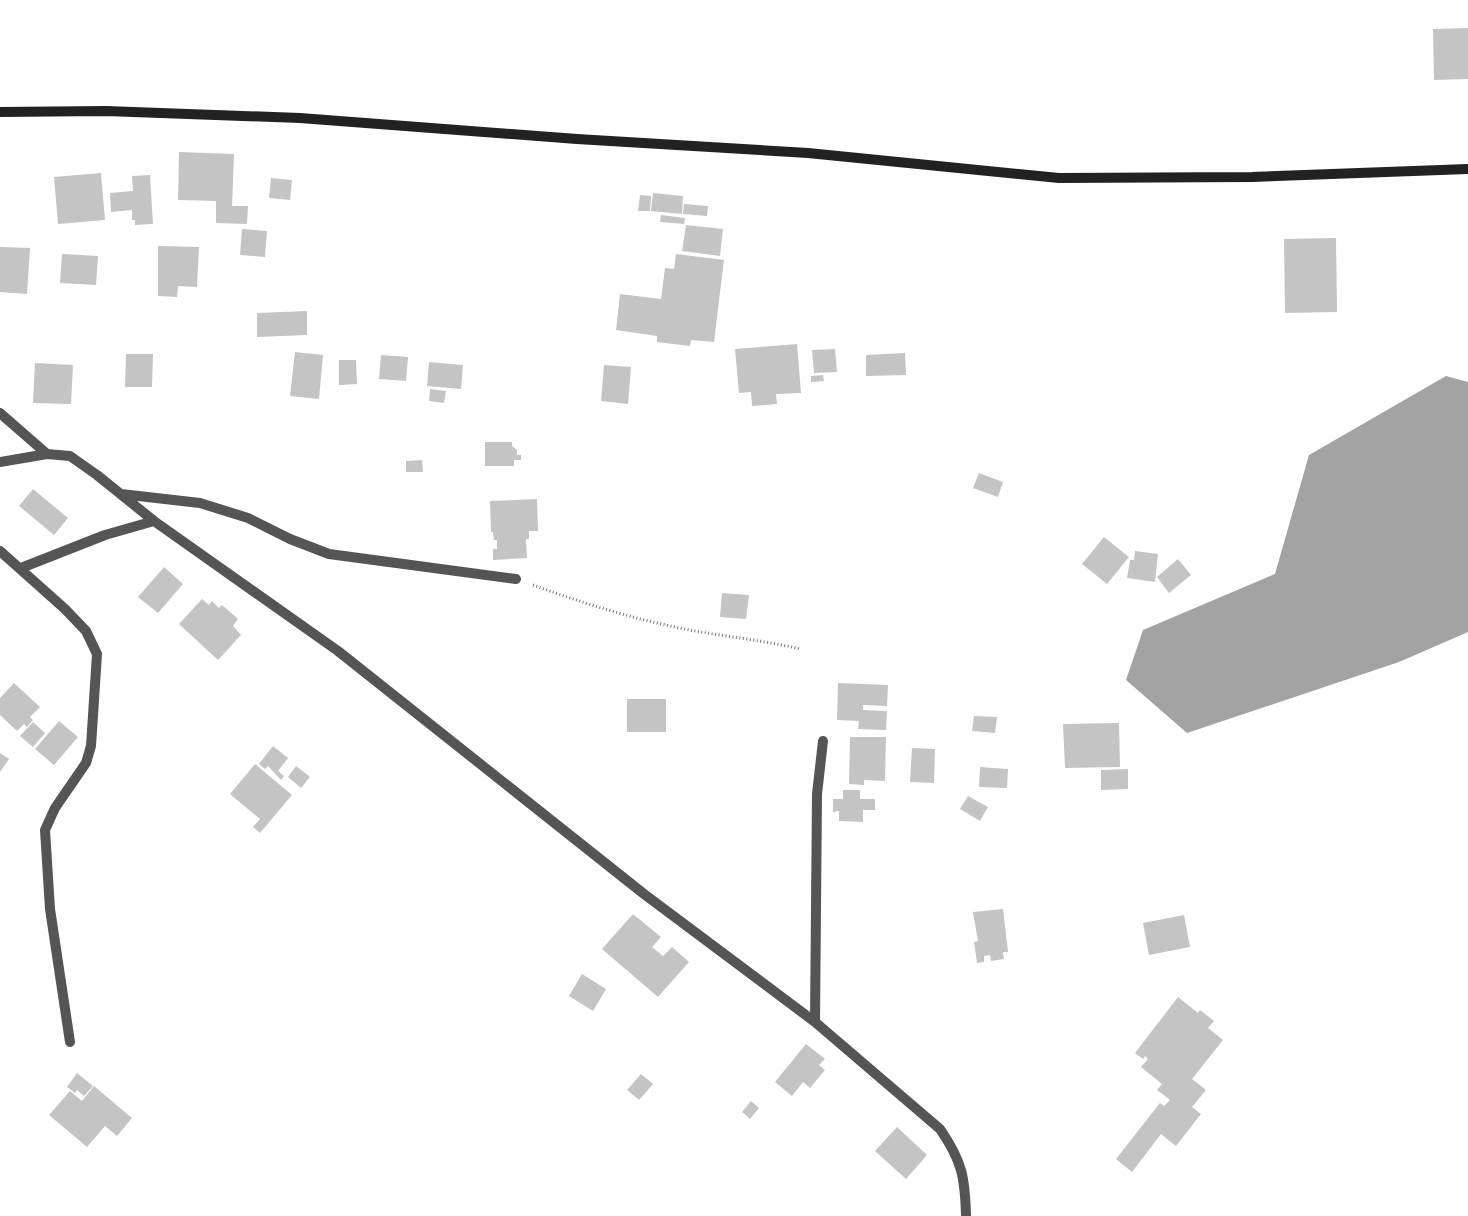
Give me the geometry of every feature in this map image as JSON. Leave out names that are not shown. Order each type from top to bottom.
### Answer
[{"type":"main road","points":[[0,112],[106,111],[300,118],[808,154],[1059,178],[1252,177],[1468,169]]},
{"type":"street","points":[[0,413],[47,454]]},
{"type":"street","points":[[0,462],[47,454],[70,456],[154,521],[338,651],[644,894],[815,1022],[940,1129],[955,1151],[965,1182],[966,1216]]},
{"type":"street","points":[[120,494],[200,503],[248,518],[290,539],[329,554],[516,579]]},
{"type":"street","points":[[20,568],[105,535],[154,521]]},
{"type":"street","points":[[0,551],[86,631],[97,654],[97,680],[89,754],[75,781],[55,808],[45,830],[50,909],[70,1042]]},
{"type":"street","points":[[815,1022],[817,794],[823,741]]},
{"type":"path","points":[[516,579],[568,598],[648,620],[801,649]]},
{"type":"shaded area","points":[[1446,376],[1468,382],[1468,632],[1399,662],[1187,733],[1126,680],[1143,630],[1275,574],[1309,455]]},
{"type":"building","points":[[1468,28],[1468,79],[1434,80],[1433,29]]},
{"type":"building","points":[[179,152],[234,154],[232,206],[248,206],[247,224],[216,223],[216,201],[178,200]]},
{"type":"building","points":[[101,173],[105,220],[58,224],[54,177]]},
{"type":"building","points":[[150,175],[153,224],[135,225],[135,220],[132,220],[132,210],[111,212],[110,193],[133,191],[132,176]]},
{"type":"building","points":[[271,178],[292,180],[290,200],[269,198]]},
{"type":"building","points":[[653,193],[683,196],[682,214],[651,211]]},
{"type":"building","points":[[640,195],[651,196],[650,211],[638,211]]},
{"type":"building","points":[[684,204],[708,206],[707,216],[683,214]]},
{"type":"building","points":[[661,215],[685,218],[684,224],[660,222]]},
{"type":"building","points":[[686,225],[723,229],[720,256],[682,251]]},
{"type":"building","points":[[242,229],[267,231],[265,257],[240,255]]},
{"type":"building","points":[[1336,238],[1337,312],[1285,313],[1284,239]]},
{"type":"building","points":[[158,246],[199,247],[197,287],[178,286],[177,297],[158,296]]},
{"type":"building","points":[[0,247],[30,248],[27,294],[0,292]]},
{"type":"building","points":[[62,254],[98,256],[96,285],[60,283]]},
{"type":"building","points":[[676,254],[724,260],[714,342],[691,340],[690,346],[657,342],[657,336],[616,330],[620,294],[661,299],[665,268],[674,269]]},
{"type":"building","points":[[307,311],[307,335],[257,337],[257,313]]},
{"type":"building","points":[[797,344],[801,393],[776,394],[777,404],[752,406],[751,392],[739,393],[735,349]]},
{"type":"building","points":[[835,349],[837,372],[814,373],[812,350]]},
{"type":"building","points":[[295,352],[323,355],[319,399],[290,396]]},
{"type":"building","points":[[905,353],[906,375],[866,376],[866,355]]},
{"type":"building","points":[[126,354],[153,354],[152,387],[125,387]]},
{"type":"building","points":[[381,355],[408,357],[406,381],[379,379]]},
{"type":"building","points":[[339,360],[356,360],[357,384],[339,385]]},
{"type":"building","points":[[429,362],[463,365],[461,389],[427,386]]},
{"type":"building","points":[[35,363],[73,365],[71,404],[33,403]]},
{"type":"building","points":[[604,365],[631,367],[628,404],[601,401]]},
{"type":"building","points":[[823,375],[824,381],[811,382],[811,376]]},
{"type":"building","points":[[430,389],[446,391],[444,403],[429,401]]},
{"type":"building","points":[[485,442],[512,442],[512,446],[517,450],[517,455],[521,455],[521,460],[514,460],[514,466],[485,466]]},
{"type":"building","points":[[422,460],[423,472],[406,472],[406,461]]},
{"type":"building","points":[[979,473],[1003,482],[998,497],[973,488]]},
{"type":"building","points":[[33,489],[68,518],[54,535],[19,506]]},
{"type":"building","points":[[537,499],[538,531],[529,531],[529,539],[526,539],[527,558],[493,560],[493,549],[497,549],[497,540],[494,540],[493,532],[491,532],[490,501]]},
{"type":"building","points":[[1104,537],[1129,557],[1107,584],[1082,564]]},
{"type":"building","points":[[1135,551],[1158,554],[1155,582],[1127,578],[1130,560],[1134,560]]},
{"type":"building","points":[[1178,559],[1191,575],[1169,593],[1157,577]]},
{"type":"building","points":[[164,567],[183,584],[158,613],[138,597]]},
{"type":"building","points":[[722,593],[749,595],[746,619],[720,617]]},
{"type":"building","points":[[202,599],[209,605],[212,601],[219,608],[222,605],[238,619],[233,626],[241,635],[218,660],[179,624]]},
{"type":"building","points":[[14,683],[40,707],[30,717],[33,720],[27,727],[24,724],[17,731],[0,715],[0,698]]},
{"type":"building","points":[[838,683],[888,685],[887,706],[863,705],[863,710],[887,711],[886,730],[858,729],[859,721],[837,720]]},
{"type":"building","points":[[627,699],[666,699],[666,732],[627,732]]},
{"type":"building","points":[[974,716],[997,717],[995,733],[972,731]]},
{"type":"building","points":[[59,721],[78,737],[54,765],[35,749]]},
{"type":"building","points":[[33,722],[45,733],[33,747],[20,736]]},
{"type":"building","points":[[1119,723],[1120,767],[1065,768],[1063,724]]},
{"type":"building","points":[[850,737],[886,737],[885,781],[864,780],[864,785],[849,784]]},
{"type":"building","points":[[273,746],[288,758],[278,771],[284,776],[281,780],[268,766],[265,769],[259,764]]},
{"type":"building","points":[[912,748],[935,749],[934,783],[910,782]]},
{"type":"building","points":[[0,753],[9,759],[0,772]]},
{"type":"building","points":[[255,764],[292,795],[260,833],[253,827],[260,819],[230,794]]},
{"type":"building","points":[[296,766],[310,777],[301,788],[288,777]]},
{"type":"building","points":[[980,767],[1008,769],[1007,788],[979,787]]},
{"type":"building","points":[[1128,769],[1128,789],[1101,790],[1101,770]]},
{"type":"building","points":[[843,790],[860,790],[860,799],[875,799],[875,810],[863,810],[863,822],[839,821],[839,811],[833,812],[833,799],[843,799]]},
{"type":"building","points":[[968,796],[988,807],[980,821],[960,809]]},
{"type":"building","points":[[1003,909],[1008,952],[1003,952],[1004,959],[991,961],[990,955],[984,956],[984,962],[977,963],[974,942],[978,941],[973,912]]},
{"type":"building","points":[[633,914],[661,937],[652,947],[663,956],[672,947],[689,962],[658,997],[602,949]]},
{"type":"building","points":[[1184,915],[1190,947],[1149,955],[1143,923]]},
{"type":"building","points":[[582,974],[606,989],[593,1011],[569,996]]},
{"type":"building","points":[[1178,997],[1198,1013],[1200,1010],[1214,1021],[1208,1028],[1223,1040],[1192,1079],[1206,1090],[1192,1107],[1201,1114],[1176,1146],[1161,1134],[1132,1172],[1116,1159],[1160,1103],[1164,1106],[1170,1100],[1157,1090],[1162,1084],[1141,1067],[1148,1059],[1145,1056],[1143,1059],[1135,1053]]},
{"type":"building","points":[[806,1044],[825,1059],[819,1065],[825,1070],[810,1088],[803,1082],[792,1096],[775,1082]]},
{"type":"building","points":[[77,1073],[93,1086],[84,1096],[77,1090],[75,1093],[67,1087]]},
{"type":"building","points":[[641,1074],[653,1084],[639,1100],[627,1090]]},
{"type":"building","points":[[94,1086],[132,1118],[117,1136],[105,1126],[87,1147],[49,1115],[70,1091],[82,1101]]},
{"type":"building","points":[[751,1101],[759,1108],[750,1119],[742,1112]]},
{"type":"building","points":[[897,1127],[927,1155],[906,1179],[875,1151]]}]
